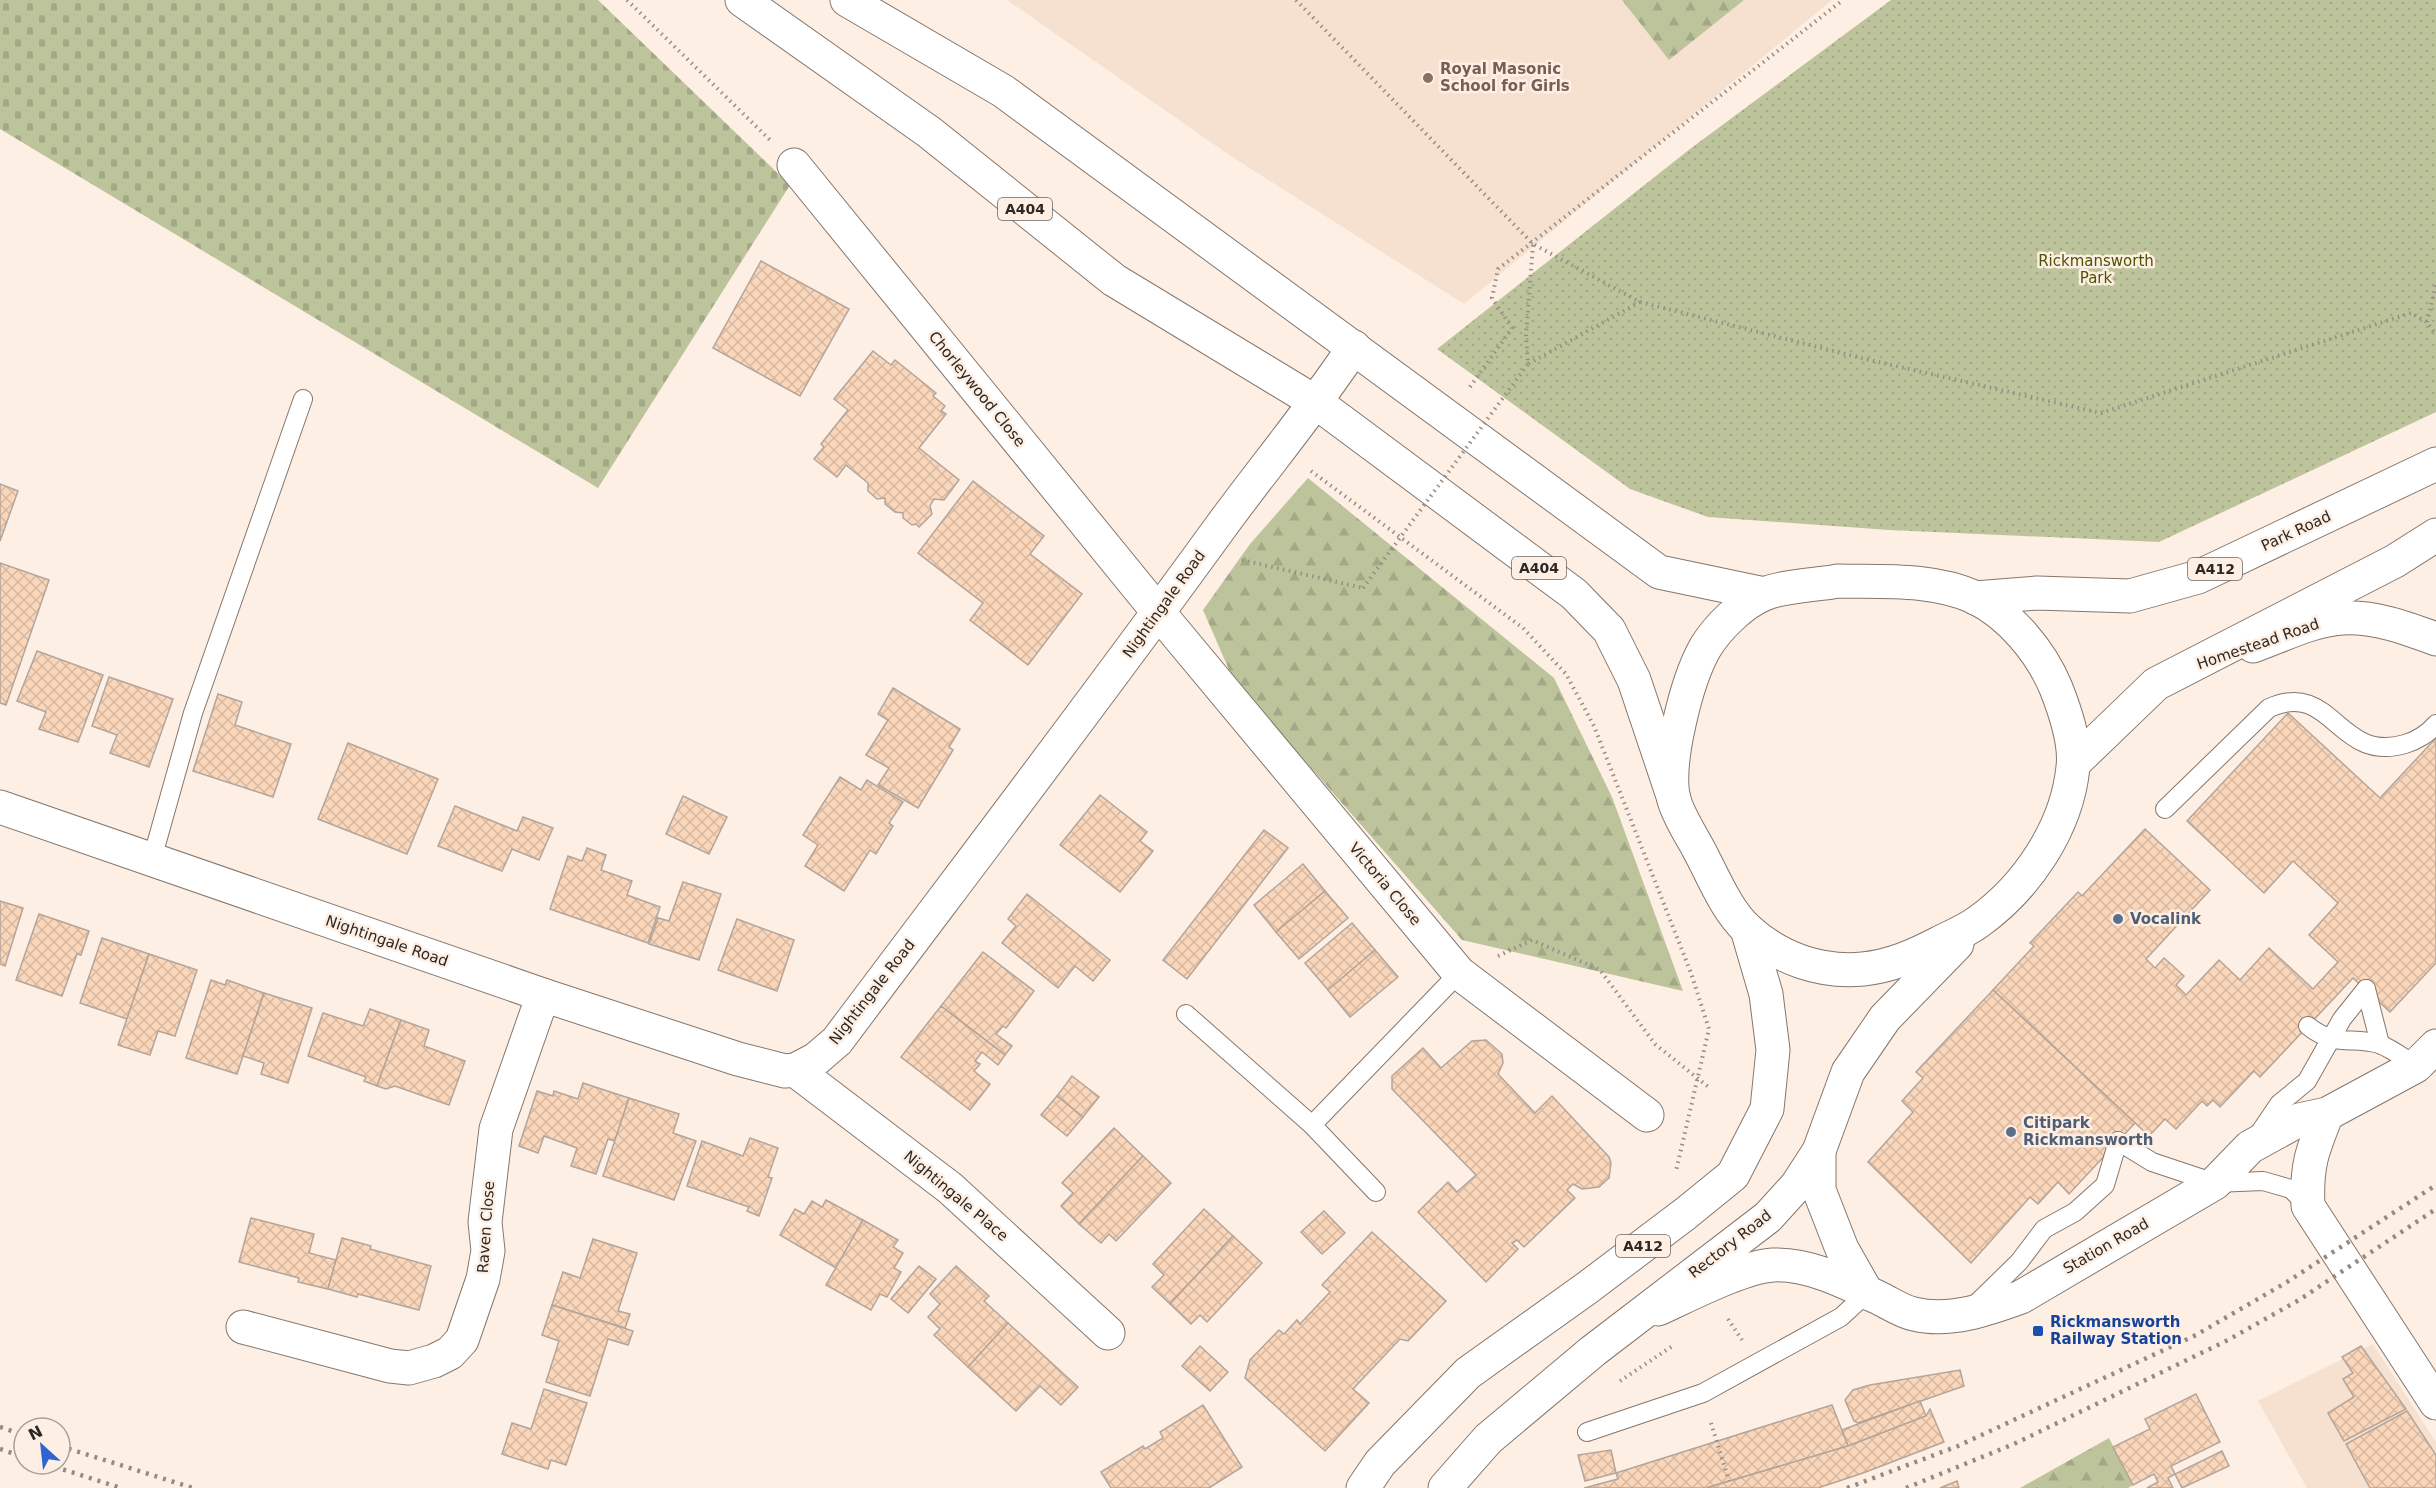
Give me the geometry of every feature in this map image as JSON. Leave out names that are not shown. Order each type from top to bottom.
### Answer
[{"type":"main road","name":"A404","points":[[742,0],[929,132],[1114,280],[1317,403],[1574,594],[1609,630],[1634,680],[1674,799]]},
{"type":"main road","points":[[847,0],[1003,91],[1659,572],[1764,594],[1838,581],[1907,582],[1941,587],[1975,598],[2013,625],[2050,673],[2068,725],[2074,763],[2070,791],[2060,822],[2025,879],[1977,923],[1906,960],[1854,969],[1824,969],[1783,955],[1747,929],[1720,891],[1674,799],[1673,748],[1691,682],[1705,648],[1732,615],[1764,594]]},
{"type":"main road","name":"Chorleywood Close","points":[[794,165],[1159,613]]},
{"type":"main road","name":"Nightingale Road","points":[[0,807],[543,995],[738,1059],[785,1071],[795,1070],[816,1059],[837,1041],[1159,613],[1279,447],[1317,403],[1354,347]]},
{"type":"main road","name":"Park Road","points":[[1975,598],[2037,593],[2130,596],[2166,588],[2198,577],[2436,464]]},
{"type":"main road","points":[[2074,763],[2156,684],[2395,561],[2436,535]]},
{"type":"main road","name":"Victoria Close","points":[[1159,613],[1459,973],[1647,1115]]},
{"type":"main road","name":"Homestead Road","points":[[2186,670],[2323,621],[2342,618],[2395,624],[2430,644]]},
{"type":"main road","name":"Rectory Road","points":[[1445,1488],[1488,1439],[1629,1322],[1768,1217],[1797,1185],[1819,1151],[1848,1072],[1885,1018],[1977,923]]},
{"type":"main road","name":"A412","points":[[1363,1488],[1380,1463],[1468,1373],[1587,1288],[1685,1214],[1732,1175],[1767,1109],[1773,1050],[1766,994],[1747,929]]},
{"type":"main road","name":"Raven Close","points":[[243,1327],[410,1368],[434,1361],[450,1353],[462,1340],[483,1279],[488,1251],[485,1222],[496,1129],[543,995]]},
{"type":"main road","points":[[2429,1057],[2327,1114],[2310,1156],[2307,1176],[2308,1206],[2436,1402]]},
{"type":"main road","name":"Nightingale Place","points":[[795,1070],[950,1188],[1034,1262],[1108,1333]]},
{"type":"main road","name":"Station Road","points":[[1629,1322],[1720,1281],[1771,1265],[1800,1267],[1868,1293],[1913,1314],[1937,1317],[1966,1313],[2021,1297],[2215,1183],[2250,1147],[2299,1120],[2327,1114]]},
{"type":"main road","points":[[1819,1151],[1819,1190],[1842,1249],[1868,1293]]},
{"type":"lane","points":[[152,859],[193,713],[303,399]]},
{"type":"lane","points":[[2165,809],[2269,708],[2282,702],[2300,700],[2316,706],[2352,738],[2371,746],[2392,748],[2413,741],[2436,724]]},
{"type":"lane","points":[[1312,1125],[1459,973]]},
{"type":"lane","points":[[2250,1147],[2278,1104],[2307,1081],[2342,1019],[2366,989],[2380,1044]]},
{"type":"lane","points":[[1186,1014],[1312,1125],[1376,1192]]},
{"type":"lane","points":[[2308,1026],[2320,1036],[2331,1039],[2380,1044],[2429,1057]]},
{"type":"lane","points":[[1966,1313],[2019,1262],[2044,1229],[2075,1212],[2105,1185],[2118,1141],[2152,1162],[2215,1183],[2263,1181],[2291,1189],[2308,1206]]},
{"type":"lane","points":[[1587,1432],[1702,1393],[1841,1317],[1868,1293]]},
{"type":"path","points":[[627,0],[794,165]]},
{"type":"path","points":[[1296,0],[1533,244],[1640,302],[1861,358],[2101,413],[2412,313],[2427,322],[2436,335]]},
{"type":"path","points":[[1465,394],[1512,328],[1492,298],[1498,269],[1533,244],[1843,0]]},
{"type":"path","points":[[1528,364],[1526,335],[1533,244]]},
{"type":"path","points":[[2427,322],[2436,285]]},
{"type":"path","points":[[1203,552],[1363,588],[1528,364],[1640,302]]},
{"type":"path","points":[[1279,447],[1523,628],[1566,674],[1594,726],[1674,929],[1709,1029],[1698,1079]]},
{"type":"path","points":[[1459,973],[1532,940],[1600,970],[1655,1044],[1711,1089]]},
{"type":"path","points":[[1716,1441],[1729,1481]]},
{"type":"shaded area","name":"Royal Masonic School for Girls","points":[[1007,0],[1832,0],[1464,304],[1232,157]]},
{"type":"shaded area","points":[[2373,1344],[2436,1442],[2436,1488],[2307,1488],[2258,1401]]},
{"type":"green space","points":[[0,0],[598,0],[790,185],[598,488],[0,129]]},
{"type":"green space","points":[[1622,0],[1744,0],[1669,60]]},
{"type":"green space","name":"Rickmansworth Park","points":[[1891,0],[2436,0],[2436,412],[2159,542],[1889,530],[1708,517],[1630,489],[1437,349],[1690,149]]},
{"type":"green space","points":[[1308,478],[1554,678],[1612,797],[1683,991],[1462,940],[1233,679],[1203,610],[1250,544]]},
{"type":"green space","points":[[2109,1438],[2133,1485],[2128,1488],[2020,1488]]},
{"type":"building","points":[[761,261],[849,309],[800,396],[713,348]]},
{"type":"building","points":[[873,351],[891,365],[895,360],[936,393],[933,396],[945,406],[941,411],[946,414],[919,448],[959,480],[944,500],[934,499],[930,506],[932,514],[919,527],[903,518],[903,513],[895,512],[885,504],[885,498],[877,499],[868,491],[868,483],[846,465],[837,477],[814,459],[824,447],[821,444],[848,410],[834,399]]},
{"type":"building","points":[[973,481],[1044,536],[1030,554],[1082,594],[1028,665],[970,620],[983,603],[918,553]]},
{"type":"building","points":[[0,484],[18,491],[0,541]]},
{"type":"building","points":[[0,563],[49,580],[6,705],[0,703]]},
{"type":"building","points":[[37,651],[103,675],[78,742],[39,729],[46,712],[17,701]]},
{"type":"building","points":[[109,677],[173,699],[149,767],[110,753],[117,735],[92,726]]},
{"type":"building","points":[[893,688],[960,729],[949,747],[953,750],[918,808],[878,785],[889,768],[866,755],[888,720],[878,714]]},
{"type":"building","points":[[218,694],[242,702],[235,725],[291,744],[273,797],[193,771]]},
{"type":"building","name":"Vocalink","points":[[2288,713],[2380,798],[2436,738],[2436,963],[2390,1012],[2353,978],[2260,1077],[2254,1071],[2220,1107],[2213,1100],[2207,1106],[2202,1101],[2176,1129],[2165,1119],[2149,1136],[1993,990],[2034,946],[2030,943],[2078,892],[2082,896],[2145,829],[2210,890],[2146,959],[2155,968],[2164,958],[2184,976],[2176,985],[2186,995],[2219,960],[2240,980],[2269,948],[2313,989],[2338,962],[2309,935],[2338,903],[2293,861],[2264,893],[2187,821]]},
{"type":"building","points":[[348,743],[438,779],[407,854],[318,819]]},
{"type":"building","points":[[840,777],[861,790],[867,780],[903,802],[889,823],[893,826],[876,854],[870,850],[844,891],[805,866],[818,845],[803,835]]},
{"type":"building","points":[[1100,795],[1147,832],[1140,841],[1153,851],[1120,892],[1060,845]]},
{"type":"building","points":[[683,796],[727,817],[709,854],[666,834]]},
{"type":"building","points":[[455,806],[517,831],[523,817],[553,828],[539,860],[512,849],[502,871],[438,846]]},
{"type":"building","points":[[1264,830],[1288,848],[1187,979],[1163,960]]},
{"type":"building","points":[[587,848],[606,855],[601,870],[632,881],[627,895],[660,907],[648,943],[550,909],[568,856],[582,861]]},
{"type":"building","points":[[1303,864],[1325,891],[1276,932],[1254,905]]},
{"type":"building","points":[[683,882],[721,894],[699,960],[649,944],[658,918],[669,921]]},
{"type":"building","points":[[1325,891],[1348,918],[1299,959],[1276,932]]},
{"type":"building","points":[[1027,894],[1110,960],[1093,981],[1075,966],[1058,988],[1002,943],[1016,926],[1008,919]]},
{"type":"building","points":[[0,901],[23,908],[5,966],[0,964]]},
{"type":"building","points":[[39,914],[89,931],[81,955],[77,954],[62,996],[16,980]]},
{"type":"building","points":[[737,919],[794,940],[777,991],[718,970]]},
{"type":"building","points":[[1352,923],[1375,950],[1328,990],[1305,963]]},
{"type":"building","points":[[102,938],[149,954],[127,1019],[80,1003]]},
{"type":"building","points":[[1375,950],[1398,977],[1350,1017],[1328,990]]},
{"type":"building","points":[[983,952],[1034,991],[1006,1028],[1003,1026],[996,1034],[1012,1046],[1005,1055],[941,1006]]},
{"type":"building","points":[[149,954],[197,970],[175,1036],[158,1031],[150,1055],[118,1045]]},
{"type":"building","points":[[211,980],[225,985],[227,980],[264,993],[237,1074],[186,1058]]},
{"type":"building","name":"Citipark Rickmansworth","points":[[1993,990],[2135,1123],[2069,1194],[2058,1182],[2038,1204],[2030,1197],[1971,1263],[1868,1162],[1913,1112],[1902,1101],[1923,1078],[1916,1072]]},
{"type":"building","points":[[264,993],[312,1008],[288,1083],[261,1074],[264,1063],[243,1056]]},
{"type":"building","points":[[941,1006],[1005,1055],[998,1065],[982,1052],[975,1061],[980,1064],[974,1071],[990,1084],[970,1110],[901,1057]]},
{"type":"building","points":[[370,1009],[401,1020],[377,1086],[364,1081],[366,1077],[308,1056],[323,1013],[363,1026]]},
{"type":"building","points":[[401,1020],[429,1030],[424,1046],[465,1061],[449,1105],[395,1086],[386,1089],[377,1086]]},
{"type":"building","points":[[1486,1040],[1502,1054],[1503,1063],[1498,1074],[1535,1113],[1552,1096],[1609,1157],[1611,1163],[1609,1178],[1599,1187],[1582,1189],[1573,1184],[1567,1190],[1575,1198],[1524,1247],[1517,1240],[1512,1243],[1518,1249],[1486,1282],[1418,1212],[1448,1182],[1457,1192],[1476,1175],[1392,1089],[1392,1076],[1423,1048],[1441,1068],[1472,1041]]},
{"type":"building","points":[[1072,1076],[1099,1097],[1083,1117],[1057,1096]]},
{"type":"building","points":[[583,1083],[629,1098],[615,1141],[608,1139],[596,1174],[571,1166],[577,1148],[544,1136],[538,1153],[519,1146],[537,1091],[553,1096],[554,1091],[578,1099]]},
{"type":"building","points":[[1057,1096],[1083,1117],[1067,1136],[1041,1115]]},
{"type":"building","points":[[629,1098],[679,1114],[673,1133],[696,1141],[674,1200],[603,1176]]},
{"type":"building","points":[[1114,1128],[1143,1156],[1079,1224],[1061,1206],[1073,1193],[1062,1183]]},
{"type":"building","points":[[750,1138],[778,1148],[768,1177],[772,1178],[759,1216],[747,1211],[749,1207],[687,1186],[702,1141],[743,1156]]},
{"type":"building","points":[[1143,1156],[1171,1183],[1116,1241],[1109,1234],[1101,1243],[1079,1224]]},
{"type":"building","points":[[826,1200],[863,1220],[836,1268],[780,1235],[795,1209],[804,1214],[812,1201],[822,1207]]},
{"type":"building","points":[[1204,1209],[1233,1236],[1170,1304],[1152,1287],[1164,1275],[1153,1264]]},
{"type":"building","points":[[1324,1211],[1345,1233],[1322,1254],[1301,1232]]},
{"type":"building","points":[[251,1218],[314,1234],[309,1253],[336,1260],[328,1289],[298,1282],[299,1278],[239,1262]]},
{"type":"building","points":[[863,1220],[898,1240],[893,1247],[903,1253],[894,1268],[901,1272],[887,1297],[880,1294],[871,1310],[826,1285]]},
{"type":"building","points":[[1372,1232],[1446,1301],[1408,1341],[1400,1339],[1353,1389],[1369,1403],[1325,1451],[1245,1378],[1250,1360],[1279,1330],[1284,1334],[1297,1320],[1300,1324],[1330,1292],[1322,1285]]},
{"type":"building","points":[[1233,1236],[1262,1263],[1207,1322],[1200,1315],[1191,1324],[1170,1304]]},
{"type":"building","points":[[342,1238],[371,1246],[370,1249],[431,1266],[419,1310],[358,1294],[357,1297],[328,1289]]},
{"type":"building","points":[[593,1239],[637,1253],[618,1311],[630,1314],[625,1328],[552,1305],[563,1272],[580,1278]]},
{"type":"building","points":[[919,1266],[936,1279],[908,1313],[891,1299]]},
{"type":"building","points":[[956,1266],[989,1296],[984,1301],[1008,1323],[968,1367],[934,1335],[940,1329],[928,1317],[940,1304],[930,1294]]},
{"type":"building","points":[[552,1305],[633,1331],[628,1345],[608,1339],[590,1396],[546,1382],[559,1341],[542,1335]]},
{"type":"building","points":[[1008,1323],[1078,1387],[1061,1405],[1040,1386],[1016,1411],[968,1367]]},
{"type":"building","points":[[1200,1346],[1228,1372],[1210,1391],[1182,1366]]},
{"type":"building","points":[[2361,1346],[2406,1409],[2344,1441],[2328,1413],[2354,1397],[2343,1379],[2353,1373],[2342,1357]]},
{"type":"building","points":[[1960,1370],[1964,1386],[1858,1423],[1854,1421],[1845,1400],[1853,1390],[1870,1385]]},
{"type":"building","points":[[544,1389],[587,1403],[566,1465],[551,1460],[548,1469],[502,1454],[512,1423],[531,1429]]},
{"type":"building","points":[[2196,1394],[2220,1442],[2171,1466],[2175,1474],[2168,1478],[2173,1488],[2147,1488],[2158,1482],[2154,1474],[2133,1485],[2113,1447],[2150,1429],[2145,1419]]},
{"type":"building","points":[[1920,1401],[1926,1416],[1848,1446],[1842,1430]]},
{"type":"building","points":[[1203,1405],[1242,1467],[1209,1488],[1111,1488],[1101,1472],[1143,1446],[1145,1449],[1163,1438],[1160,1432]]},
{"type":"building","points":[[1832,1405],[1848,1446],[1706,1488],[1584,1488],[1618,1479],[1616,1473]]},
{"type":"building","points":[[1930,1409],[1944,1442],[1863,1473],[1818,1488],[1706,1488],[1848,1446],[1926,1416]]},
{"type":"building","points":[[2407,1411],[2436,1455],[2436,1488],[2370,1488],[2346,1444]]},
{"type":"building","points":[[1611,1450],[1616,1473],[1585,1481],[1578,1455]]},
{"type":"building","points":[[2222,1451],[2229,1466],[2182,1488],[2175,1474]]},
{"type":"building","points":[[1957,1481],[1959,1488],[1940,1488]]},
{"type":"railway","points":[[1847,1488],[1958,1446],[2196,1335],[2287,1282],[2436,1185]]},
{"type":"railway","points":[[1906,1488],[2014,1444],[2228,1340],[2299,1300],[2436,1209]]},
{"type":"railway","points":[[0,1427],[12,1431]]},
{"type":"railway","points":[[0,1449],[12,1453]]},
{"type":"railway","points":[[72,1450],[193,1488]]},
{"type":"railway","points":[[72,1472],[121,1488]]},
{"type":"place","name":"Royal Masonic School for Girls","points":[[1428,78]]},
{"type":"place","name":"Vocalink","points":[[2118,919]]},
{"type":"place","name":"Citipark Rickmansworth","points":[[2011,1132]]},
{"type":"place","name":"Rickmansworth Railway Station","points":[[2038,1331]]}]
